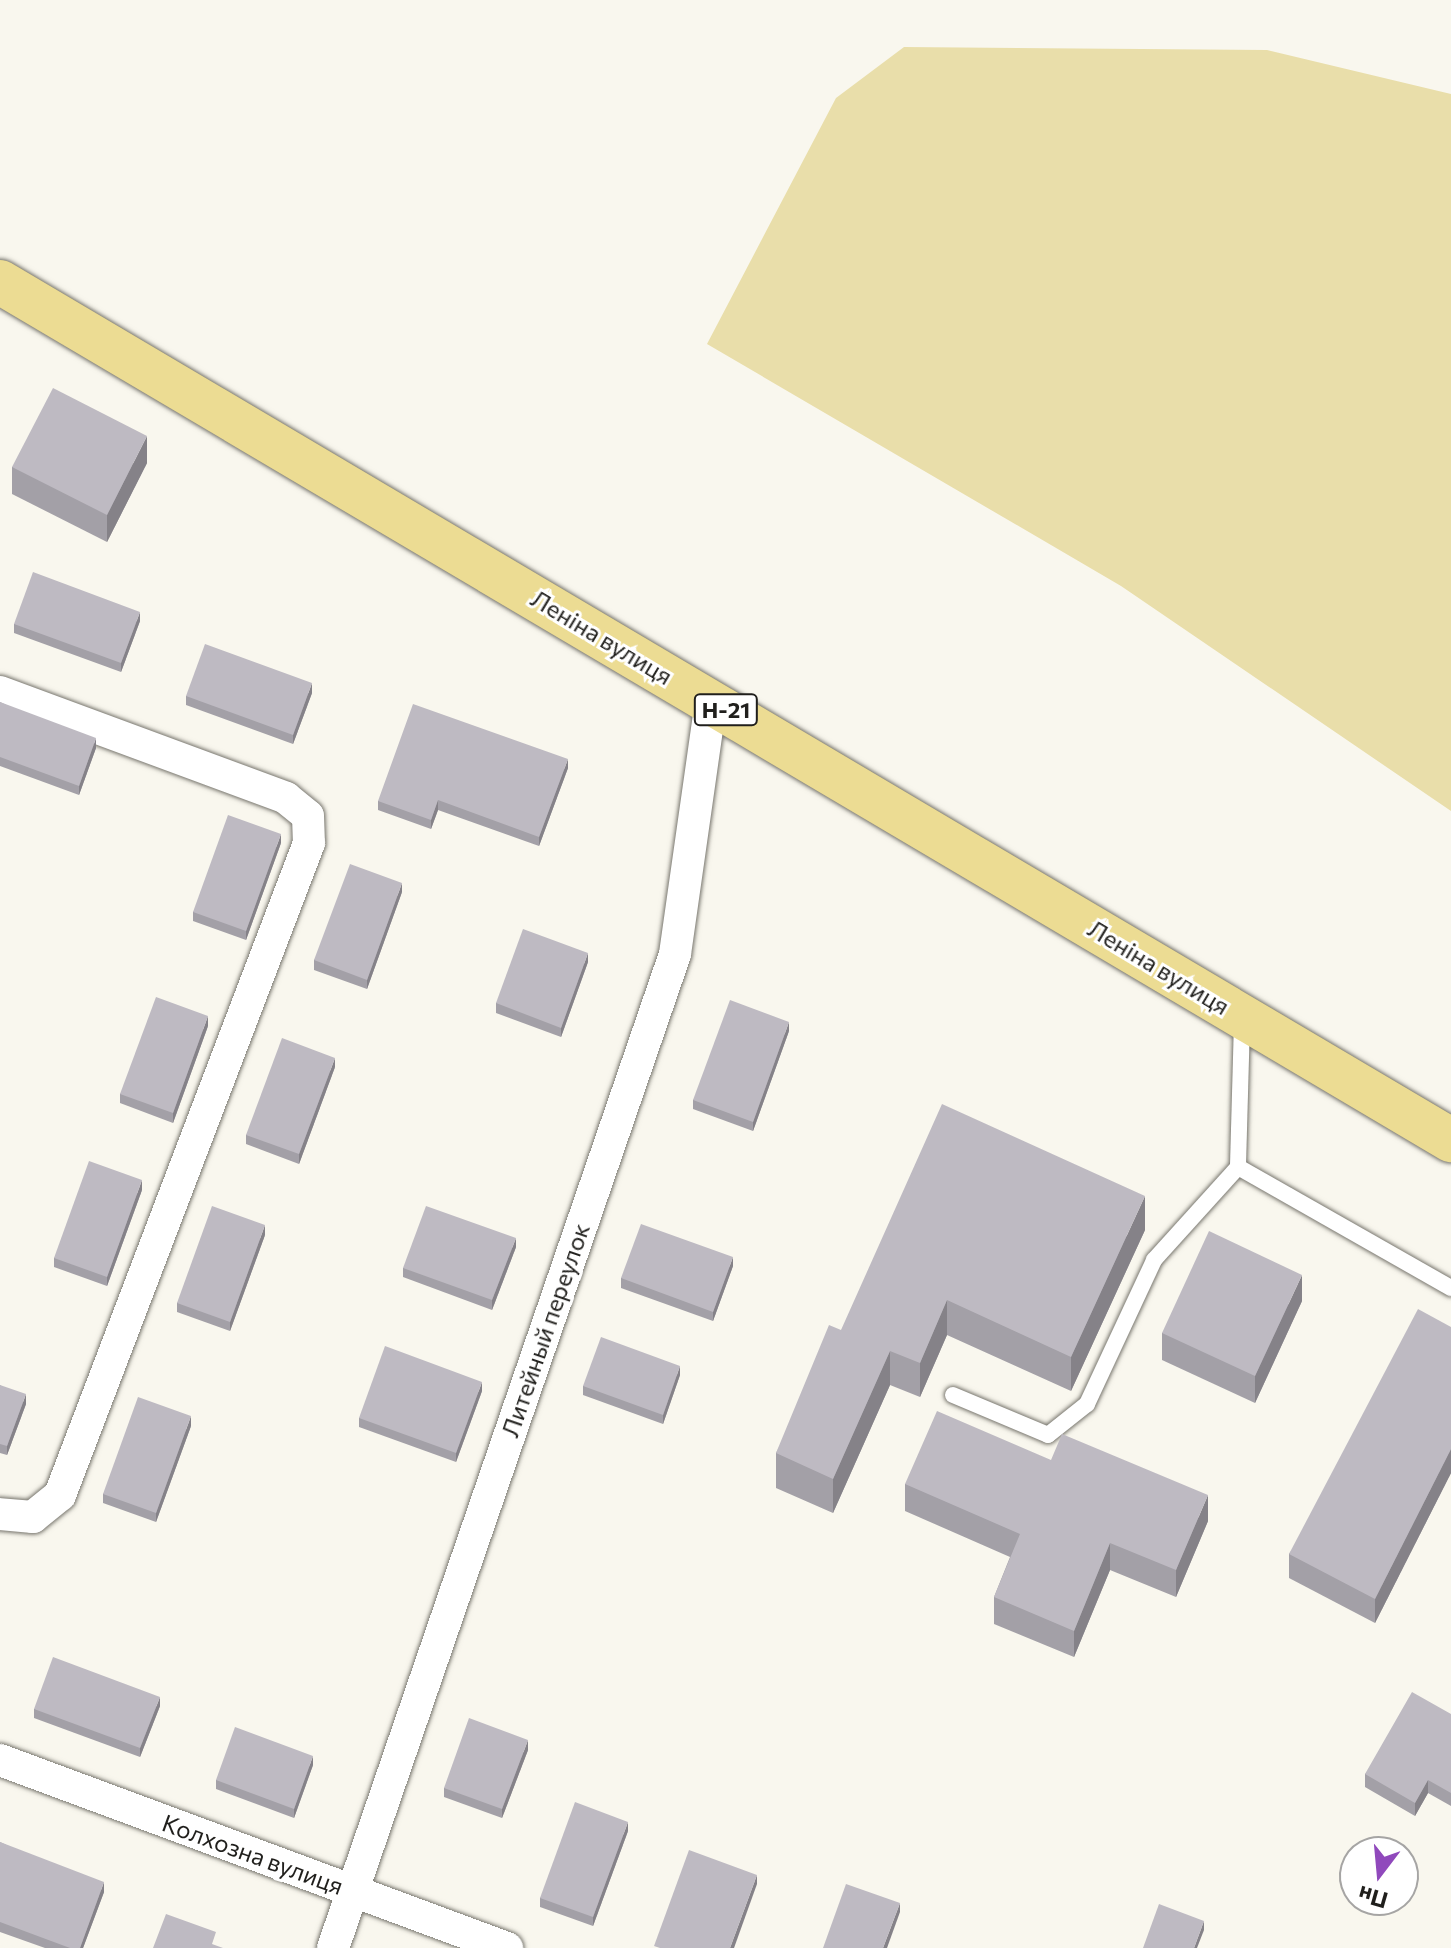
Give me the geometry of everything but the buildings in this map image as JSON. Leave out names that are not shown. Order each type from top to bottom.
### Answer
[{"type":"main road","name":"Леніна вулиця","points":[[0,282],[1451,1140]]},
{"type":"street","points":[[0,692],[286,798],[308,816],[309,843],[60,1495],[33,1517],[0,1514]]},
{"type":"street","name":"Литейный переулок","points":[[333,1948],[675,954],[711,702]]},
{"type":"street","name":"Колхозна вулиця","points":[[0,1760],[507,1948]]},
{"type":"lane","points":[[953,1395],[1048,1435],[1087,1404],[1154,1260],[1238,1167],[1243,1016]]},
{"type":"lane","points":[[1238,1167],[1451,1288]]},
{"type":"shaded area","points":[[904,47],[1267,50],[1451,94],[1451,811],[1121,586],[707,344],[836,98]]}]
